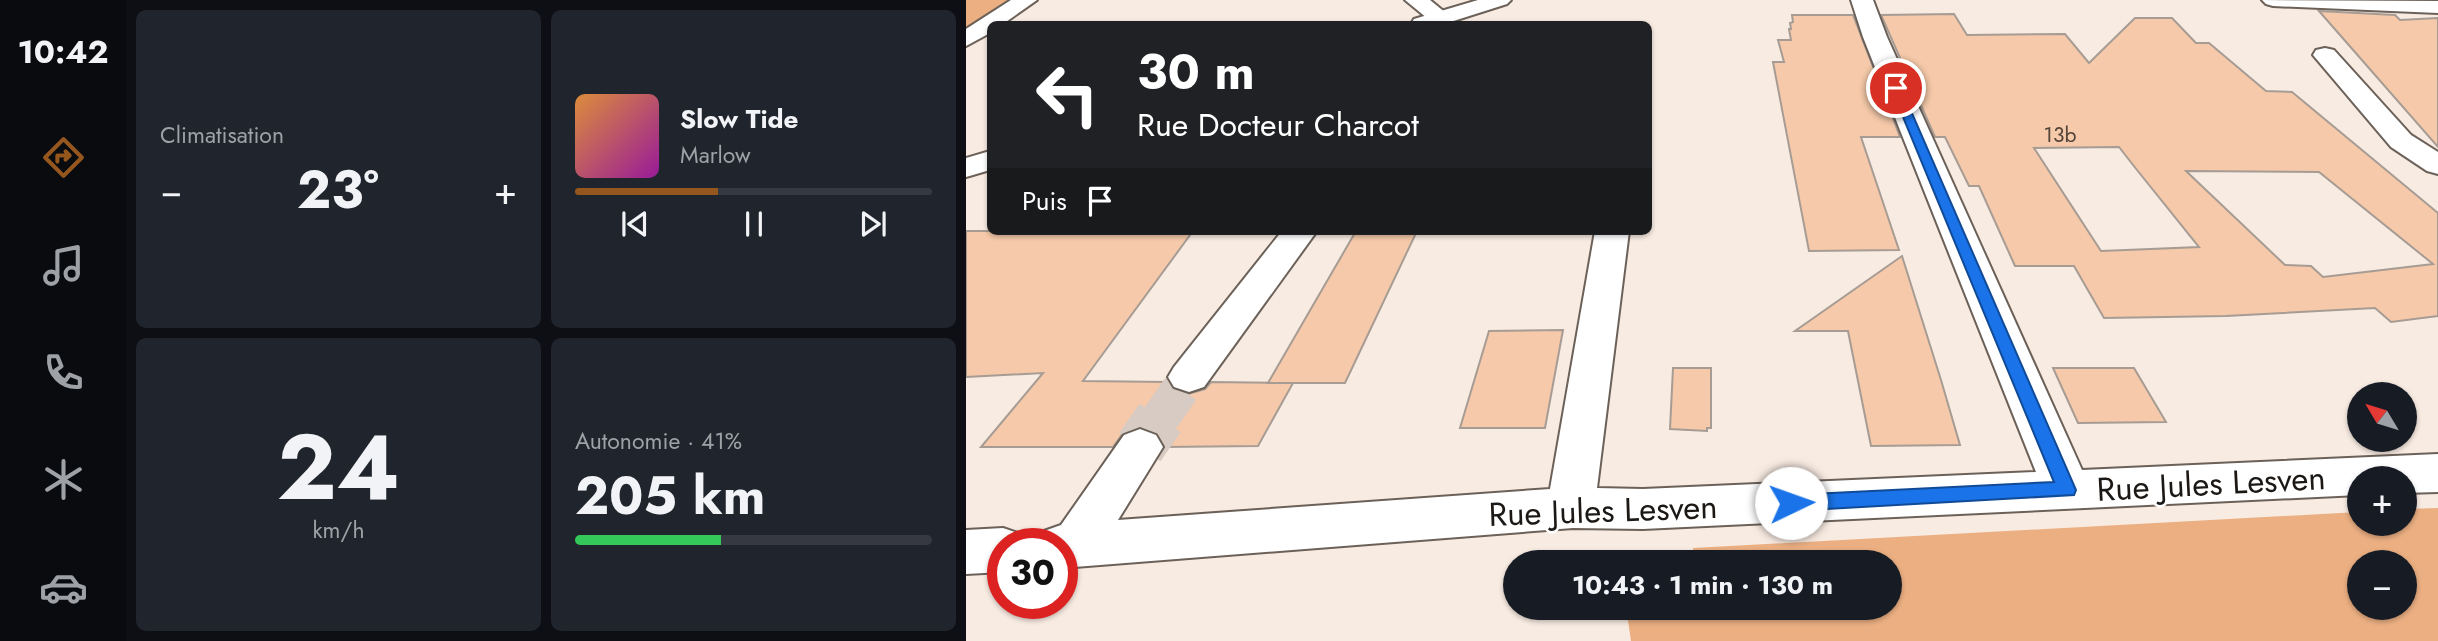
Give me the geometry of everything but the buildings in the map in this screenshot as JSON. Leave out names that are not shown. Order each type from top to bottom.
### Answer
[{"type":"street","points":[[994,21],[1026,0]]},
{"type":"street","points":[[1416,0],[1432,21],[1500,0]]},
{"type":"street","points":[[1863,0],[1861,3],[1875,37],[2067,490]]},
{"type":"street","points":[[2273,0],[2438,7]]},
{"type":"street","points":[[2303,1],[2328,40],[2346,79],[2401,141],[2438,165]]},
{"type":"street","points":[[2407,7],[2431,30]]},
{"type":"street","points":[[966,39],[987,25]]},
{"type":"street","points":[[2389,127],[2432,131]]},
{"type":"street","points":[[966,168],[987,161]]},
{"type":"street","points":[[1189,377],[1297,235]]},
{"type":"street","points":[[1573,508],[1574,480],[1611,235]]},
{"type":"street","points":[[1078,532],[1140,447]]},
{"type":"street","name":"Rue Jules Lesven","points":[[1078,545],[1573,508],[1643,509],[2438,473]]},
{"type":"street","points":[[966,552],[987,551]]},
{"type":"shaded area","points":[[966,0],[1010,0],[966,29]]},
{"type":"shaded area","points":[[2438,508],[2438,641],[1631,641],[1628,620],[1902,620],[1902,550],[1693,548],[2347,513],[2347,536],[2417,536],[2417,509]]},
{"type":"tunnel","points":[[1159,420],[1189,377]]},
{"type":"tunnel","points":[[1140,447],[1160,418]]},
{"type":"route","points":[[1791,503],[2067,490],[1896,88]]}]
